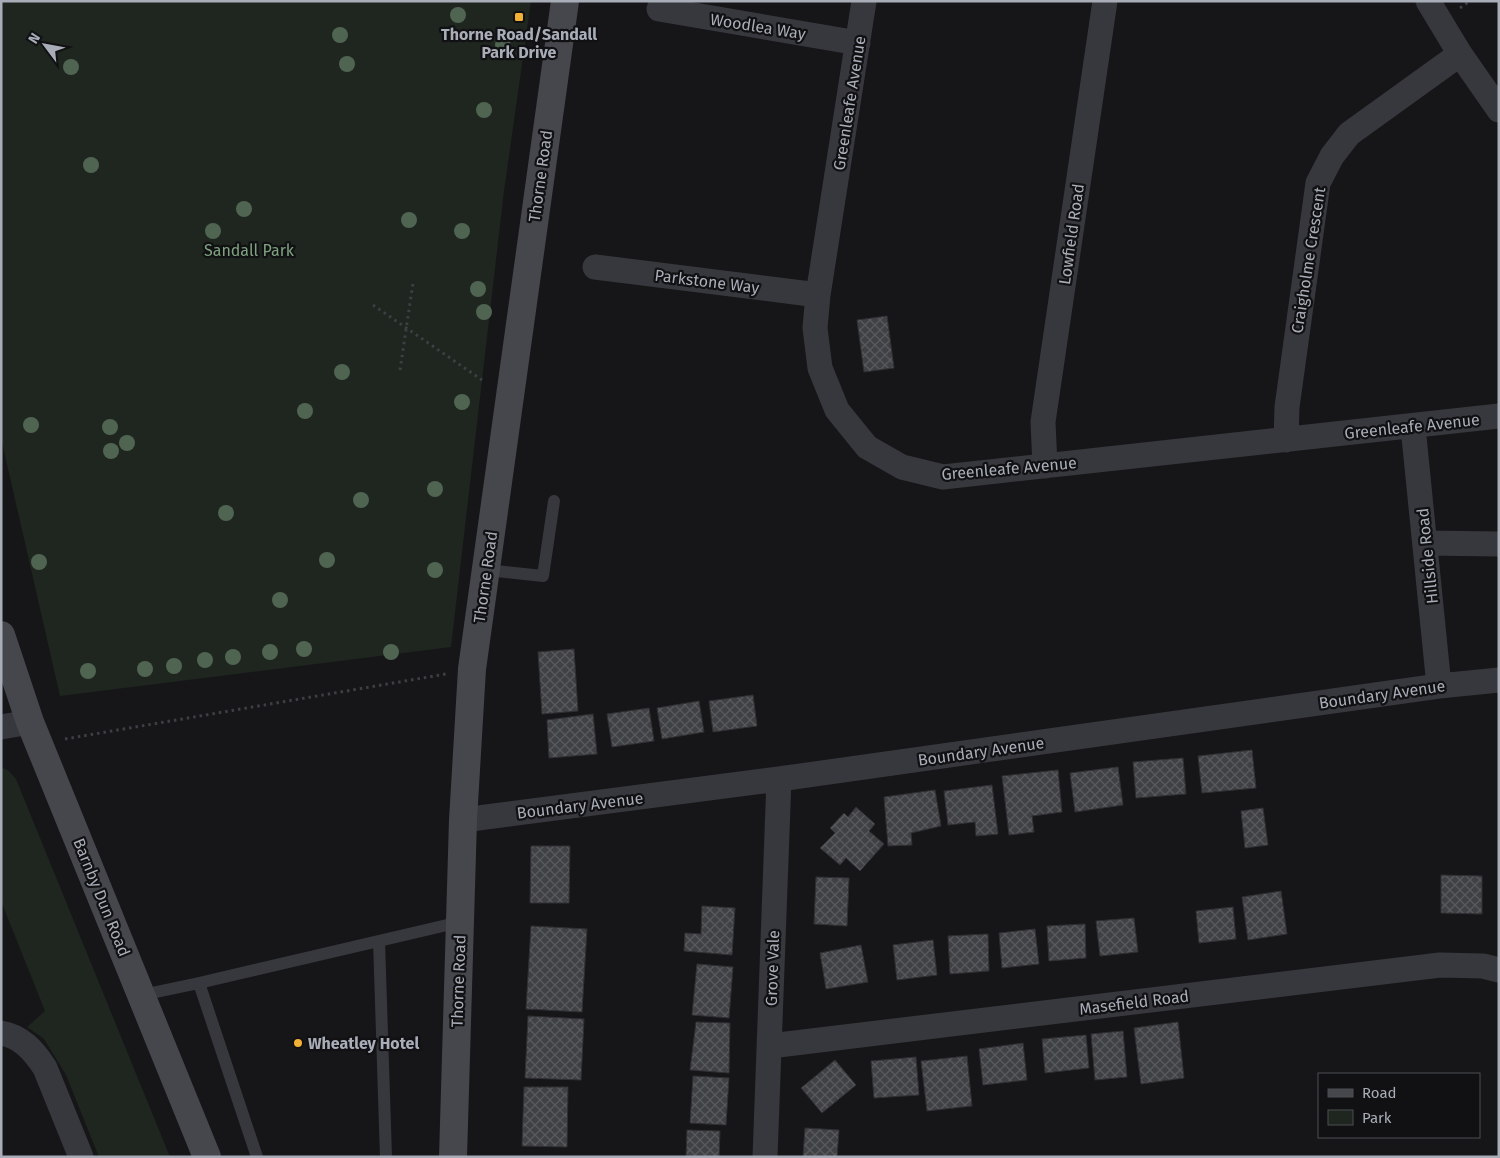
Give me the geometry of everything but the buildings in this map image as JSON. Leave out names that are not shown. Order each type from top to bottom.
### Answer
[{"type":"street","name":"Thorne Road","points":[[453,1157],[463,820],[472,670],[565,1]]},
{"type":"street","name":"Greenleafe Avenue","points":[[864,1],[818,295],[815,328],[820,368],[837,410],[867,447],[902,467],[943,477],[1413,427],[1499,416]]},
{"type":"street","name":"Lowfield Road","points":[[1045,466],[1044,422],[1105,1]]},
{"type":"street","points":[[1428,1],[1460,54],[1499,110]]},
{"type":"street","name":"Woodlea Way","points":[[659,10],[858,43]]},
{"type":"street","name":"Craigholme Crescent","points":[[1286,440],[1287,407],[1318,183],[1332,156],[1349,134],[1460,54]]},
{"type":"street","name":"Parkstone Way","points":[[595,267],[818,295]]},
{"type":"street","name":"Hillside Road","points":[[1413,427],[1439,686]]},
{"type":"street","points":[[1426,543],[1499,544]]},
{"type":"street","name":"Barnby Dun Road","points":[[1,634],[35,733],[207,1157]]},
{"type":"street","name":"Boundary Avenue","points":[[463,820],[779,779],[1439,686],[1499,680]]},
{"type":"street","points":[[1,727],[35,733]]},
{"type":"street","name":"Grove Vale","points":[[765,1157],[779,779]]},
{"type":"street","name":"Masefield Road","points":[[770,1046],[1440,965],[1483,966],[1499,970]]},
{"type":"street","points":[[5,1033],[23,1042],[36,1055],[44,1068],[81,1157]]},
{"type":"lane","points":[[486,570],[543,576],[554,501]]},
{"type":"lane","points":[[142,995],[460,922]]},
{"type":"lane","points":[[379,941],[386,1157]]},
{"type":"lane","points":[[199,983],[257,1157]]},
{"type":"path","points":[[400,370],[413,283]]},
{"type":"path","points":[[374,305],[482,380]]},
{"type":"path","points":[[35,733],[472,670]]},
{"type":"green space","name":"Sandall Park","points":[[1,1],[531,1],[504,191],[451,647],[60,696],[1,438]]},
{"type":"green space","points":[[1,767],[9,771],[16,779],[170,1157],[99,1157],[66,1075],[44,1039],[27,1027],[45,1011],[1,901]]},
{"type":"place","name":"Thorne Road/Sandall Park Drive","points":[[519,17]]},
{"type":"place","name":"Wheatley Hotel","points":[[298,1043]]}]
